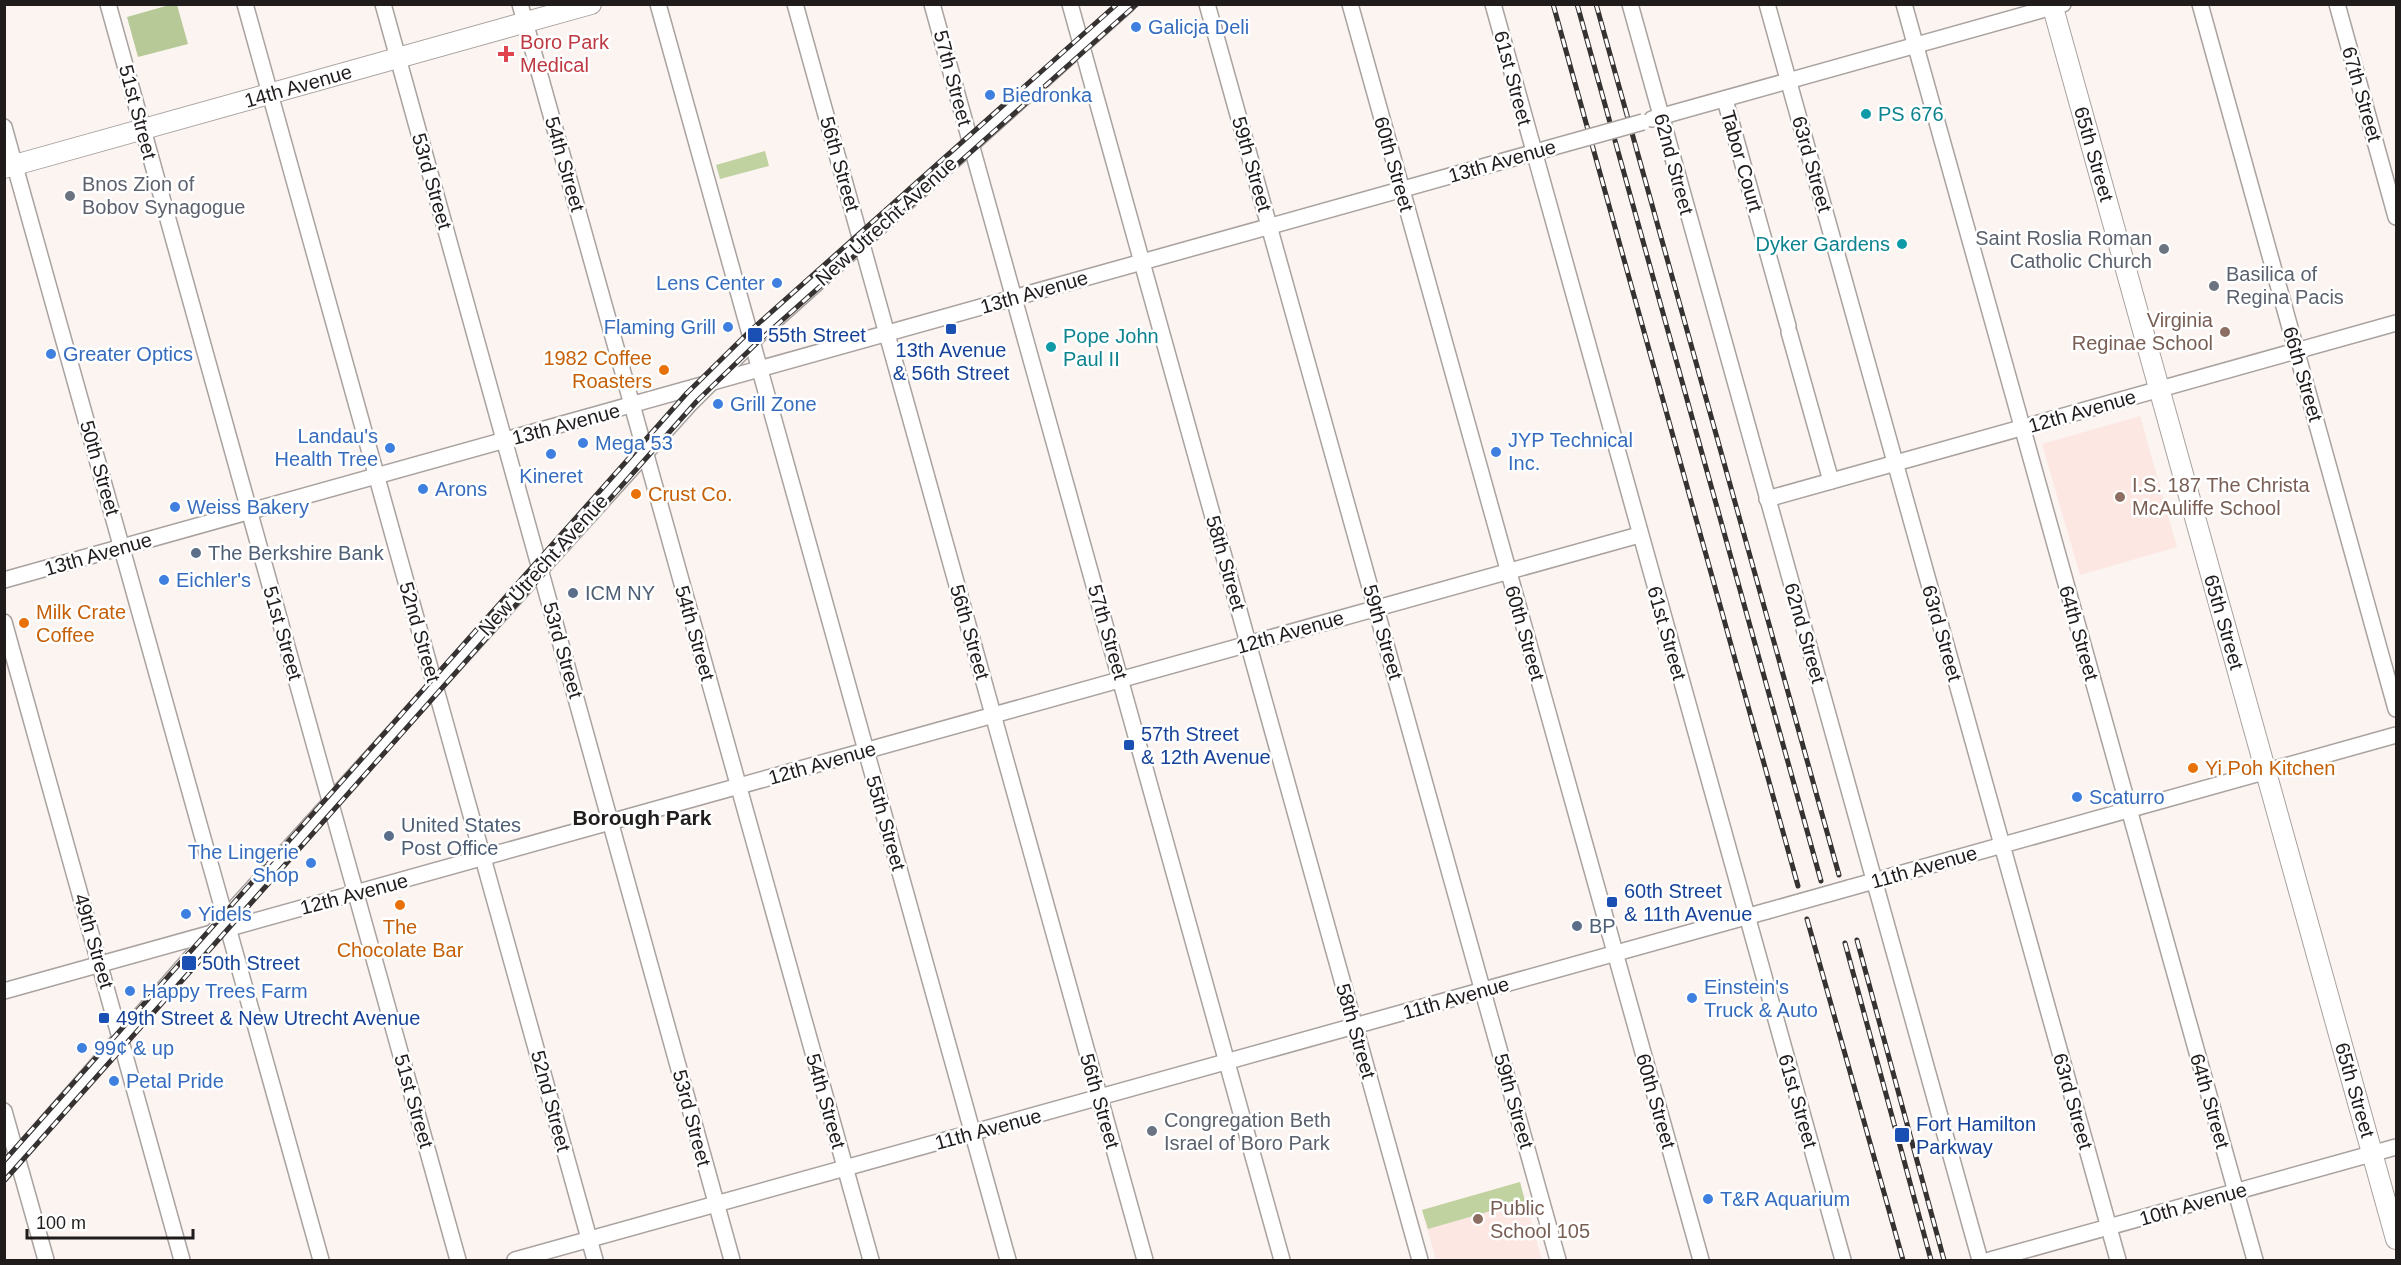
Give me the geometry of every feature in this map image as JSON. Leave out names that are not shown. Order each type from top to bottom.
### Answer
[{"type":"main road","name":"14th Avenue","points":[[10,167],[398,58],[522,14],[591,4]]},
{"type":"main road","name":"65th Street","points":[[2056,6],[2159,389],[2397,1239]]},
{"type":"street","name":"51st Street","points":[[108,4],[458,1260]]},
{"type":"street","name":"52nd Street","points":[[245,4],[595,1260]]},
{"type":"street","name":"53rd Street","points":[[383,4],[732,1260]]},
{"type":"street","name":"55th Street","points":[[658,4],[1008,1260]]},
{"type":"street","name":"56th Street","points":[[795,4],[1145,1260]]},
{"type":"street","name":"57th Street","points":[[932,4],[1282,1260]]},
{"type":"street","name":"58th Street","points":[[1070,4],[1420,1260]]},
{"type":"street","name":"New Utrecht Avenue","points":[[4,1171],[120,1037],[222,926],[540,567],[711,383],[862,243],[1128,4]]},
{"type":"street","name":"59th Street","points":[[1207,4],[1558,1260]]},
{"type":"street","name":"60th Street","points":[[1350,4],[1701,1260]]},
{"type":"street","name":"61st Street","points":[[1493,4],[1843,1260]]},
{"type":"street","name":"62nd Street","points":[[1630,4],[1980,1260]]},
{"type":"street","name":"63rd Street","points":[[1767,4],[2118,1260]]},
{"type":"street","name":"64th Street","points":[[1904,4],[2255,1260]]},
{"type":"street","name":"66th Street","points":[[2200,4],[2397,709]]},
{"type":"street","name":"67th Street","points":[[2337,4],[2397,217]]},
{"type":"street","name":"13th Avenue","points":[[4,580],[2056,6]]},
{"type":"street","name":"54th Street","points":[[522,14],[871,1260]]},
{"type":"street","name":"Tabor Court","points":[[1725,100],[1831,481]]},
{"type":"street","name":"50th Street","points":[[4,127],[10,167],[122,547],[222,926],[321,1260]]},
{"type":"street","name":"12th Avenue","points":[[1767,499],[2397,323]]},
{"type":"street","name":"12th Avenue","points":[[4,991],[222,926],[356,893],[1640,535]]},
{"type":"street","name":"49th Street","points":[[4,622],[182,1260]]},
{"type":"street","name":"11th Avenue","points":[[515,1260],[717,1206],[845,1168],[1100,1099],[2397,735]]},
{"type":"street","points":[[4,1111],[46,1260]]},
{"type":"street","name":"10th Avenue","points":[[1990,1260],[2397,1147]]},
{"type":"shaded area","points":[[2140,416],[2177,547],[2080,575],[2042,444]]},
{"type":"shaded area","name":"Public School 105","points":[[1520,1182],[1542,1260],[1436,1260],[1422,1210]]},
{"type":"green space","points":[[173,4],[177,5],[188,44],[138,57],[127,17]]},
{"type":"green space","points":[[765,151],[769,166],[720,179],[716,165]]},
{"type":"green space","points":[[1520,1182],[1525,1201],[1428,1229],[1422,1210]]},
{"type":"railway","points":[[4,1161],[687,393],[750,331],[1117,4]]},
{"type":"railway","points":[[4,1181],[697,401],[760,340],[1137,4]]},
{"type":"railway","points":[[1553,4],[1798,886]]},
{"type":"railway","points":[[1577,4],[1821,881]]},
{"type":"railway","points":[[1596,4],[1839,875]]},
{"type":"railway","points":[[1807,919],[1903,1260]]},
{"type":"railway","points":[[1857,940],[1944,1260]]},
{"type":"railway","points":[[1845,943],[1931,1260]]},
{"type":"place","name":"Galicja Deli","points":[[1136,27]]},
{"type":"place","name":"Boro Park Medical","points":[[506,54]]},
{"type":"place","name":"Biedronka","points":[[990,95]]},
{"type":"place","name":"PS 676","points":[[1866,114]]},
{"type":"place","name":"Bnos Zion of Bobov Synagogue","points":[[70,196]]},
{"type":"place","name":"Dyker Gardens","points":[[1902,244]]},
{"type":"place","name":"Saint Roslia Roman Catholic Church","points":[[2164,249]]},
{"type":"place","name":"Lens Center","points":[[777,283]]},
{"type":"place","name":"Basilica of Regina Pacis","points":[[2214,286]]},
{"type":"place","name":"Flaming Grill","points":[[728,327]]},
{"type":"place","name":"13th Avenue & 56th Street","points":[[951,329]]},
{"type":"place","name":"Virginia Reginae School","points":[[2225,332]]},
{"type":"place","name":"55th Street","points":[[755,335]]},
{"type":"place","name":"Pope John Paul II","points":[[1051,347]]},
{"type":"place","name":"Greater Optics","points":[[51,354]]},
{"type":"place","name":"1982 Coffee Roasters","points":[[664,370]]},
{"type":"place","name":"Grill Zone","points":[[718,404]]},
{"type":"place","name":"Mega 53","points":[[583,443]]},
{"type":"place","name":"Landau's Health Tree","points":[[390,448]]},
{"type":"place","name":"JYP Technical Inc.","points":[[1496,452]]},
{"type":"place","name":"Kineret","points":[[551,454]]},
{"type":"place","name":"Arons","points":[[423,489]]},
{"type":"place","name":"Crust Co.","points":[[636,494]]},
{"type":"place","name":"I.S. 187 The Christa McAuliffe School","points":[[2120,497]]},
{"type":"place","name":"Weiss Bakery","points":[[175,507]]},
{"type":"place","name":"The Berkshire Bank","points":[[196,553]]},
{"type":"place","name":"Eichler's","points":[[164,580]]},
{"type":"place","name":"ICM NY","points":[[573,593]]},
{"type":"place","name":"Milk Crate Coffee","points":[[24,623]]},
{"type":"place","name":"57th Street & 12th Avenue","points":[[1129,745]]},
{"type":"place","name":"Yi Poh Kitchen","points":[[2193,768]]},
{"type":"place","name":"Scaturro","points":[[2077,797]]},
{"type":"place","name":"United States Post Office","points":[[389,836]]},
{"type":"place","name":"The Lingerie Shop","points":[[311,863]]},
{"type":"place","name":"60th Street & 11th Avenue","points":[[1612,902]]},
{"type":"place","name":"The Chocolate Bar","points":[[400,905]]},
{"type":"place","name":"Yidels","points":[[186,914]]},
{"type":"place","name":"BP","points":[[1577,926]]},
{"type":"place","name":"50th Street","points":[[189,963]]},
{"type":"place","name":"Happy Trees Farm","points":[[130,991]]},
{"type":"place","name":"Einstein's Truck & Auto","points":[[1692,998]]},
{"type":"place","name":"49th Street & New Utrecht Avenue","points":[[104,1018]]},
{"type":"place","name":"99¢ & up","points":[[82,1048]]},
{"type":"place","name":"Petal Pride","points":[[114,1081]]},
{"type":"place","name":"Congregation Beth Israel of Boro Park","points":[[1152,1131]]},
{"type":"place","name":"Fort Hamilton Parkway","points":[[1902,1135]]},
{"type":"place","name":"T&R Aquarium","points":[[1708,1199]]},
{"type":"place","name":"Public School 105","points":[[1478,1219]]},
{"type":"district","name":"Borough Park","points":[[642,817]]}]
